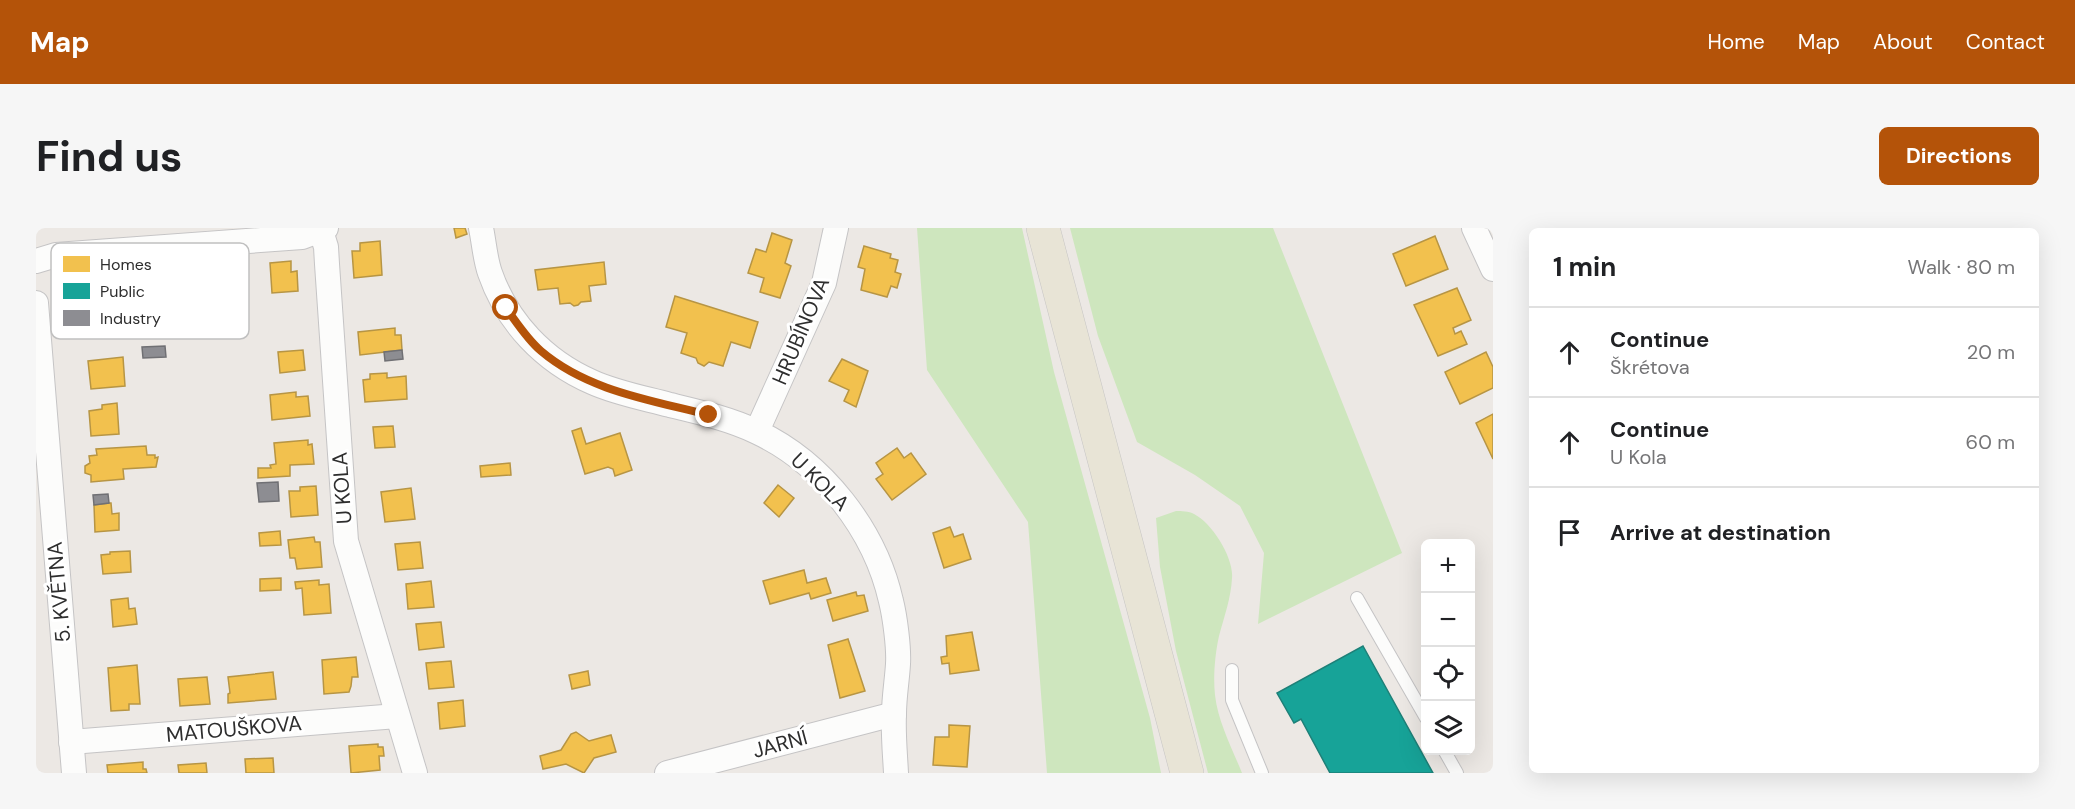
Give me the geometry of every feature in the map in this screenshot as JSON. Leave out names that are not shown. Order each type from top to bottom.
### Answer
[{"type":"main road","points":[[1043,228],[1188,773]]},
{"type":"street","name":"U KOLA","points":[[481,228],[489,272],[506,308],[522,331],[541,350],[566,369],[593,383],[709,415],[757,431],[791,452],[827,483],[853,515],[876,555],[891,601],[898,661],[894,714],[896,773]]},
{"type":"street","name":"HRUBÍNOVA","points":[[757,431],[824,283],[836,228]]},
{"type":"street","name":"U KOLA","points":[[323,229],[346,541],[415,773]]},
{"type":"street","points":[[220,243],[302,237],[323,229]]},
{"type":"street","points":[[1480,230],[1493,268]]},
{"type":"street","points":[[36,261],[51,256]]},
{"type":"street","name":"5. KVĚTNA","points":[[36,303],[74,773]]},
{"type":"street","name":"JARNÍ","points":[[667,773],[894,714]]},
{"type":"street","name":"MATOUŠKOVA","points":[[71,742],[397,716]]},
{"type":"lane","points":[[1358,598],[1421,711]]},
{"type":"lane","points":[[1232,670],[1232,700],[1262,773]]},
{"type":"lane","points":[[1447,755],[1457,773]]},
{"type":"green space","points":[[917,228],[1022,228],[1054,372],[1150,718],[1161,773],[1047,773],[1028,522],[927,370]]},
{"type":"green space","points":[[1070,228],[1273,228],[1402,553],[1258,624],[1264,553],[1240,506],[1195,475],[1137,442],[1098,336]]},
{"type":"green space","points":[[1176,511],[1190,512],[1208,525],[1226,551],[1232,570],[1229,600],[1218,643],[1214,688],[1222,725],[1242,773],[1208,773],[1176,651],[1160,567],[1156,518]]},
{"type":"building: Homes","points":[[454,228],[465,228],[467,234],[456,238]]},
{"type":"building: Homes","points":[[772,233],[792,240],[785,263],[791,266],[780,298],[760,292],[764,278],[748,273],[756,249],[766,252]]},
{"type":"building: Homes","points":[[1435,236],[1448,269],[1406,286],[1393,254]]},
{"type":"building: Homes","points":[[380,241],[382,275],[354,278],[352,251],[360,251],[360,243]]},
{"type":"building: Homes","points":[[864,246],[891,254],[890,258],[898,260],[895,272],[901,274],[897,288],[891,286],[887,297],[861,290],[865,269],[858,267]]},
{"type":"building: Homes","points":[[291,261],[291,272],[297,271],[298,291],[272,293],[270,263]]},
{"type":"building: Homes","points":[[604,262],[606,284],[589,286],[591,301],[581,302],[574,306],[570,303],[560,304],[558,288],[538,290],[535,270]]},
{"type":"building: Homes","points":[[1457,288],[1471,320],[1453,328],[1455,334],[1461,331],[1467,344],[1438,356],[1414,305]]},
{"type":"building: Homes","points":[[675,296],[758,322],[750,348],[731,342],[723,366],[709,362],[704,366],[698,363],[696,358],[681,353],[687,333],[666,327]]},
{"type":"building: Homes","points":[[395,328],[395,335],[401,335],[402,350],[360,355],[358,332]]},
{"type":"building: Homes","points":[[303,350],[305,370],[280,373],[278,352]]},
{"type":"building: Homes","points":[[1486,352],[1493,367],[1493,388],[1460,404],[1445,372]]},
{"type":"building: Homes","points":[[123,357],[125,386],[91,389],[88,361]]},
{"type":"building: Homes","points":[[842,359],[868,371],[856,407],[844,401],[849,390],[829,381]]},
{"type":"building: Homes","points":[[387,373],[387,378],[406,376],[407,399],[365,402],[363,380],[370,379],[370,374]]},
{"type":"building: Homes","points":[[296,392],[296,397],[308,396],[310,416],[272,420],[270,395]]},
{"type":"building: Homes","points":[[117,403],[119,434],[91,436],[89,411],[102,409],[102,405]]},
{"type":"building: Homes","points":[[1493,414],[1493,459],[1476,423]]},
{"type":"building: Homes","points":[[393,426],[395,447],[375,448],[373,427]]},
{"type":"building: Homes","points":[[581,428],[586,444],[620,433],[632,470],[615,476],[613,469],[608,467],[585,474],[572,431]]},
{"type":"building: Homes","points":[[308,440],[308,445],[312,444],[314,464],[290,465],[290,476],[258,478],[258,468],[271,468],[270,465],[276,464],[274,443]]},
{"type":"building: Homes","points":[[146,446],[147,455],[158,457],[156,467],[123,469],[124,479],[91,482],[91,475],[85,473],[85,466],[90,463],[89,456],[97,455],[96,449]]},
{"type":"building: Homes","points":[[897,448],[904,458],[911,453],[926,474],[892,500],[876,479],[883,474],[876,463]]},
{"type":"building: Homes","points":[[510,463],[511,475],[481,477],[480,466]]},
{"type":"building: Homes","points":[[778,485],[794,498],[779,517],[764,503]]},
{"type":"building: Homes","points":[[316,486],[318,515],[291,517],[289,491],[300,491],[300,487]]},
{"type":"building: Homes","points":[[411,488],[415,519],[385,522],[381,492]]},
{"type":"building: Homes","points":[[111,503],[112,514],[119,513],[119,530],[95,532],[94,505]]},
{"type":"building: Homes","points":[[950,527],[954,537],[963,534],[971,559],[944,568],[933,533]]},
{"type":"building: Homes","points":[[280,531],[281,545],[260,546],[259,533]]},
{"type":"building: Homes","points":[[314,537],[315,542],[320,542],[322,567],[297,569],[295,558],[290,558],[288,540]]},
{"type":"building: Homes","points":[[420,542],[423,568],[398,570],[395,544]]},
{"type":"building: Homes","points":[[130,551],[131,572],[103,574],[101,555]]},
{"type":"building: Homes","points":[[804,570],[807,583],[826,578],[831,593],[811,599],[809,593],[770,604],[763,581]]},
{"type":"building: Homes","points":[[281,578],[281,590],[260,591],[260,579]]},
{"type":"building: Homes","points":[[319,580],[319,585],[329,584],[331,613],[304,615],[302,588],[296,589],[295,582]]},
{"type":"building: Homes","points":[[431,581],[434,607],[408,609],[406,584]]},
{"type":"building: Homes","points":[[856,592],[857,596],[864,595],[868,611],[833,621],[827,600]]},
{"type":"building: Homes","points":[[128,598],[129,609],[135,608],[137,624],[113,627],[111,600]]},
{"type":"building: Homes","points":[[441,622],[444,647],[419,650],[416,624]]},
{"type":"building: Homes","points":[[972,632],[979,670],[950,674],[949,663],[942,664],[941,657],[947,656],[946,636]]},
{"type":"building: Homes","points":[[848,639],[865,691],[840,698],[828,645]]},
{"type":"building: Homes","points":[[356,657],[358,677],[352,677],[349,692],[324,694],[322,660]]},
{"type":"building: Homes","points":[[451,661],[454,687],[429,689],[426,663]]},
{"type":"building: Homes","points":[[137,665],[140,704],[129,704],[129,710],[111,711],[108,668]]},
{"type":"building: Homes","points":[[588,671],[590,685],[572,689],[569,675]]},
{"type":"building: Homes","points":[[273,672],[276,699],[228,703],[230,693],[228,677]]},
{"type":"building: Homes","points":[[207,677],[210,704],[180,706],[178,679]]},
{"type":"building: Homes","points":[[463,700],[465,726],[440,729],[438,703]]},
{"type":"building: Homes","points":[[949,725],[970,726],[967,767],[933,765],[935,737],[949,737]]},
{"type":"building: Homes","points":[[576,732],[589,741],[611,735],[616,752],[594,758],[584,773],[566,764],[543,769],[540,756],[561,750],[571,734]]},
{"type":"building: Homes","points":[[378,744],[378,747],[383,747],[384,756],[379,756],[380,770],[351,773],[349,746]]},
{"type":"building: Homes","points":[[273,758],[274,773],[246,773],[245,759]]},
{"type":"building: Homes","points":[[143,762],[143,769],[146,769],[147,773],[108,773],[107,765]]},
{"type":"building: Homes","points":[[206,763],[207,773],[179,773],[178,765]]},
{"type":"building: Public","points":[[1363,646],[1421,755],[1433,773],[1330,773],[1301,719],[1294,723],[1277,693]]},
{"type":"building: Industry","points":[[165,346],[166,357],[143,358],[142,347]]},
{"type":"building: Industry","points":[[402,350],[403,359],[385,361],[384,352]]},
{"type":"building: Industry","points":[[278,482],[279,501],[259,502],[257,483]]},
{"type":"building: Industry","points":[[108,494],[109,503],[94,505],[93,495]]},
{"type":"route","points":[[506,308],[522,331],[541,350],[566,369],[593,383],[709,415]]}]
